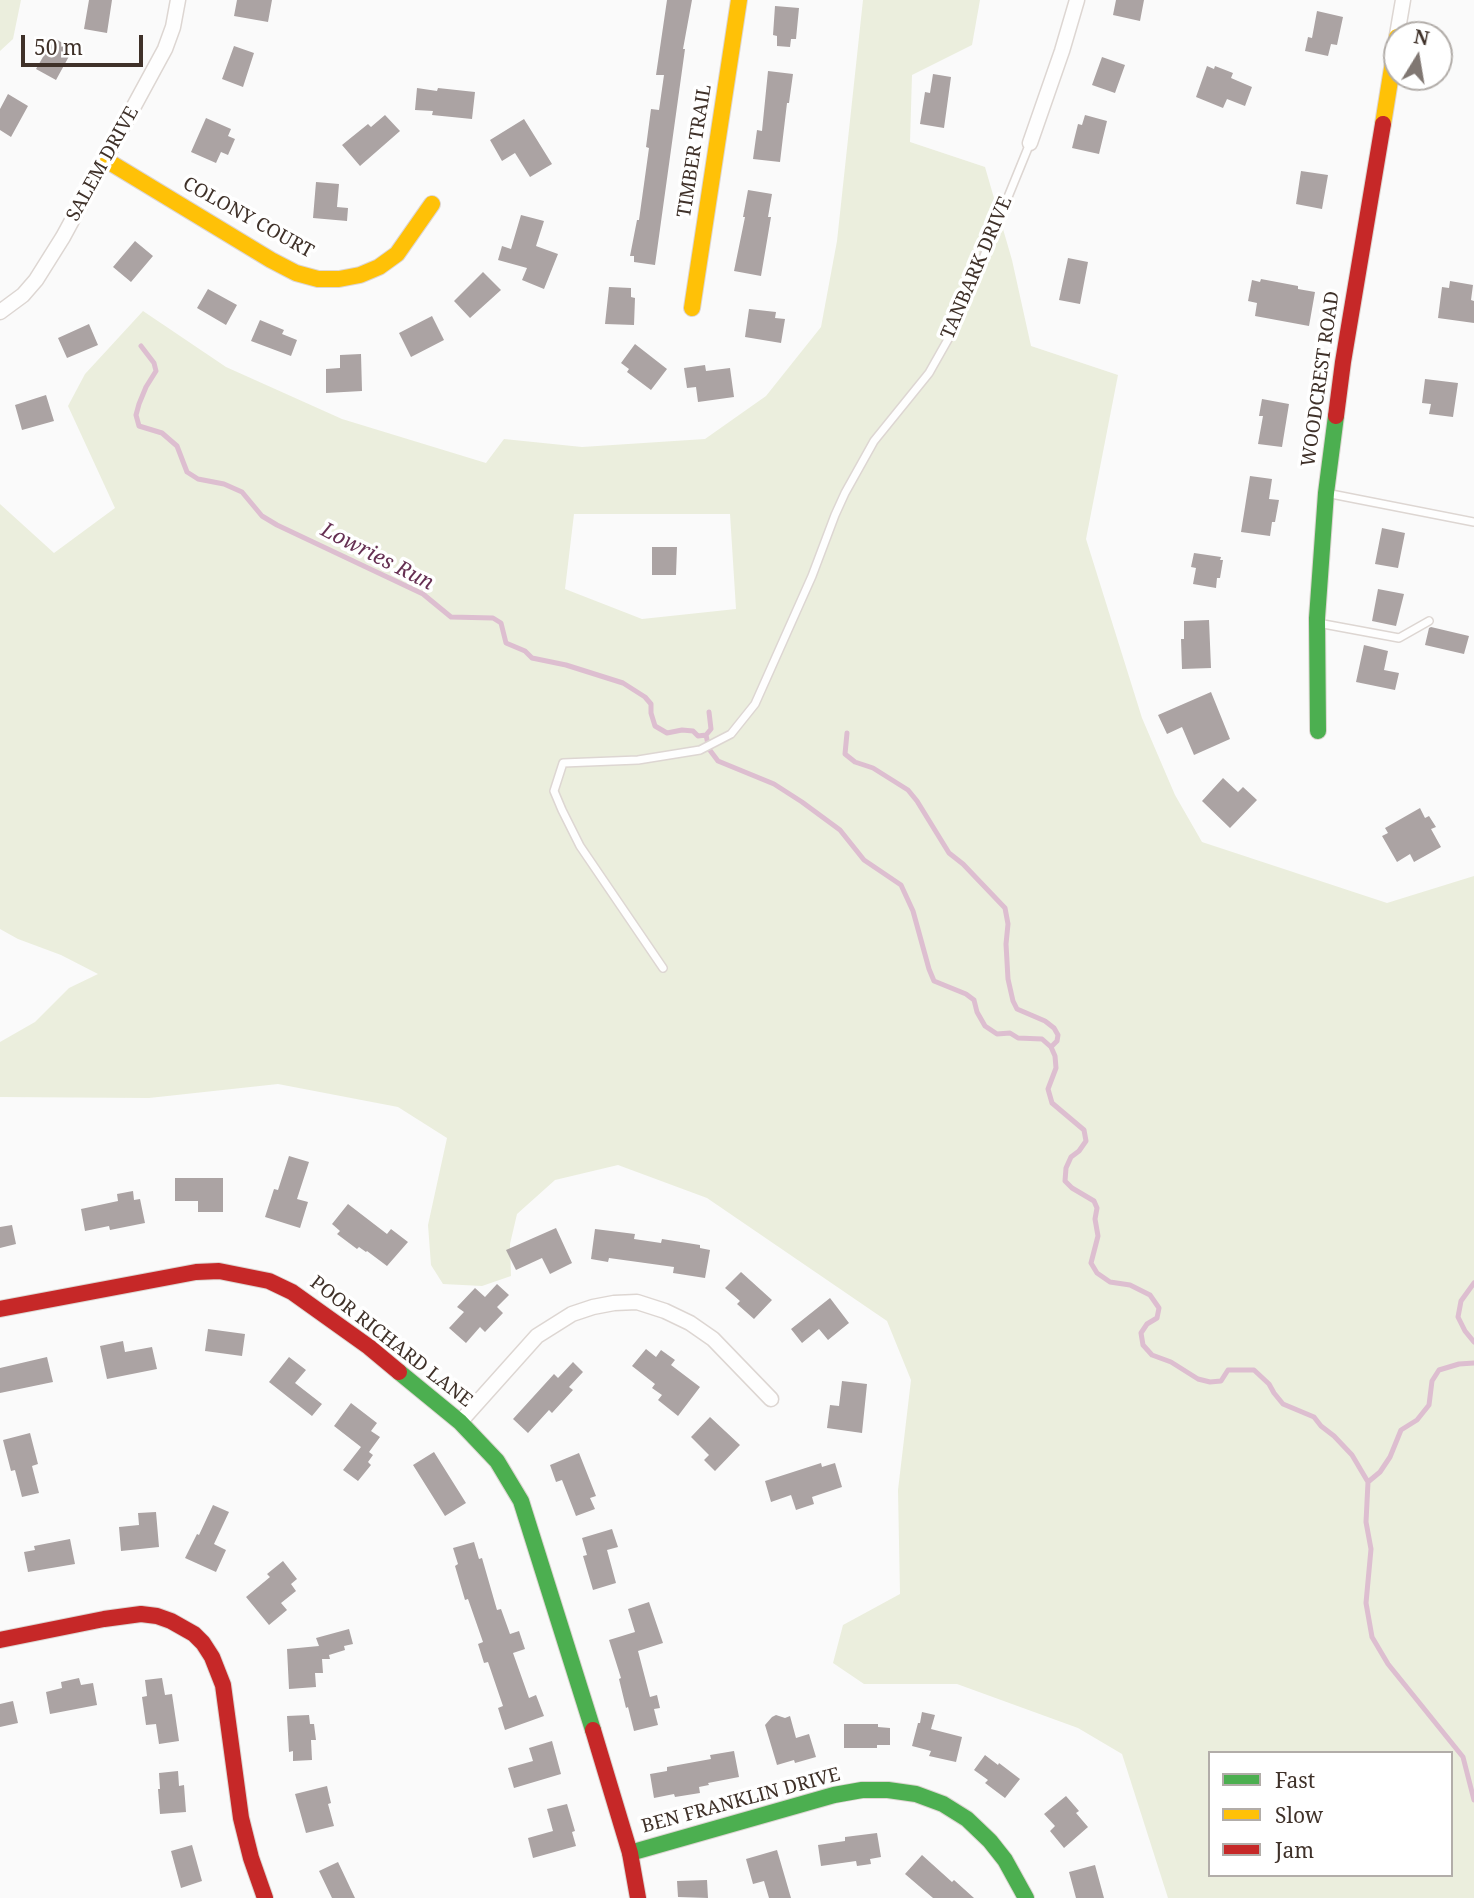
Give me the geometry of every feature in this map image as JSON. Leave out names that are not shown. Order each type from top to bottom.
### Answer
[{"type":"street","name":"SALEM DRIVE","points":[[0,312],[23,295],[36,280],[63,237],[165,49],[178,0]]},
{"type":"street","name":"TIMBER TRAIL","points":[[692,308],[739,0]]},
{"type":"street","name":"TANBARK DRIVE","points":[[1030,143],[1077,0]]},
{"type":"street","name":"WOODCREST ROAD","points":[[1400,21],[1403,0]]},
{"type":"street","name":"WOODCREST ROAD","points":[[1318,730],[1317,623],[1326,493],[1343,362],[1388,91]]},
{"type":"street","name":"COLONY COURT","points":[[106,160],[271,260],[296,273],[318,279],[349,277],[379,267],[397,254],[432,204]]},
{"type":"street","name":"POOR RICHARD LANE","points":[[0,1310],[196,1272],[219,1271],[269,1281],[292,1292],[369,1347],[460,1422],[497,1461],[521,1501],[554,1600],[630,1853],[639,1898]]},
{"type":"street","points":[[460,1422],[537,1336],[572,1314],[614,1303],[637,1303],[665,1311],[690,1323],[713,1339],[771,1399]]},
{"type":"street","points":[[0,1640],[141,1614],[157,1616],[194,1634],[212,1657],[223,1685],[241,1818],[265,1898]]},
{"type":"street","name":"BEN FRANKLIN DRIVE","points":[[630,1853],[834,1795],[862,1790],[888,1790],[916,1794],[943,1804],[967,1819],[1005,1860],[1026,1898]]},
{"type":"lane","name":"TANBARK DRIVE","points":[[663,968],[580,846],[562,810],[554,791],[563,763],[659,757],[700,750],[731,734],[755,704],[812,576],[835,515],[874,441],[929,373],[955,327],[1030,143]]},
{"type":"lane","points":[[1326,493],[1474,522]]},
{"type":"lane","points":[[1317,623],[1399,638],[1429,621]]},
{"type":"green space","points":[[0,0],[21,0],[13,39],[0,51]]},
{"type":"green space","points":[[863,0],[980,0],[972,45],[912,75],[910,142],[985,167],[1012,260],[1031,346],[1118,375],[1086,539],[1142,718],[1175,795],[1202,842],[1387,903],[1474,876],[1474,1898],[1168,1898],[1122,1754],[1078,1728],[957,1684],[864,1684],[833,1663],[843,1625],[900,1594],[898,1490],[911,1380],[887,1321],[707,1198],[618,1165],[555,1180],[517,1214],[510,1244],[511,1276],[482,1286],[443,1284],[431,1265],[428,1225],[447,1138],[398,1107],[278,1084],[149,1098],[0,1097],[0,1042],[35,1022],[69,988],[98,974],[0,929],[0,504],[54,553],[115,508],[68,406],[85,374],[143,311],[226,367],[342,419],[486,463],[504,439],[582,447],[705,439],[766,396],[821,327],[837,241]],"holes":[[[574,514],[730,514],[736,609],[642,619],[565,589]]]},
{"type":"building","points":[[89,0],[112,0],[107,33],[84,29]]},
{"type":"building","points":[[237,0],[272,0],[268,22],[234,16]]},
{"type":"building","points":[[667,0],[692,0],[683,49],[655,265],[634,262],[634,256],[630,256],[639,220],[649,148],[646,147],[651,109],[659,110],[664,75],[656,75]]},
{"type":"building","points":[[1116,0],[1144,0],[1140,21],[1113,15]]},
{"type":"building","points":[[775,6],[799,8],[796,39],[791,39],[790,47],[777,46],[777,36],[773,35]]},
{"type":"building","points":[[1317,11],[1343,17],[1337,45],[1331,44],[1328,56],[1305,51],[1308,37],[1312,38]]},
{"type":"building","points":[[54,38],[73,49],[56,80],[36,69]]},
{"type":"building","points":[[234,46],[254,53],[243,87],[222,79]]},
{"type":"building","points":[[1102,57],[1125,65],[1115,93],[1092,85]]},
{"type":"building","points":[[1207,66],[1233,73],[1231,78],[1252,87],[1245,106],[1227,99],[1223,108],[1196,97]]},
{"type":"building","points":[[768,71],[793,74],[780,162],[753,159],[757,130],[762,131]]},
{"type":"building","points":[[933,74],[951,77],[944,128],[920,124],[925,92],[930,93]]},
{"type":"building","points":[[417,88],[475,92],[472,119],[432,115],[433,111],[415,110]]},
{"type":"building","points":[[8,94],[28,106],[11,137],[0,130],[0,109]]},
{"type":"building","points":[[385,115],[400,131],[360,166],[342,145],[368,124],[371,127]]},
{"type":"building","points":[[1085,115],[1107,121],[1099,154],[1072,148],[1078,124],[1082,125]]},
{"type":"building","points":[[206,118],[231,129],[228,136],[235,139],[228,155],[221,152],[216,163],[191,152]]},
{"type":"building","points":[[524,119],[552,164],[530,177],[515,153],[502,161],[490,140]]},
{"type":"building","points":[[1301,171],[1328,175],[1322,209],[1296,204]]},
{"type":"building","points":[[316,182],[339,184],[337,207],[348,208],[347,221],[313,218]]},
{"type":"building","points":[[748,190],[772,194],[761,276],[734,271]]},
{"type":"building","points":[[521,215],[544,221],[536,246],[558,254],[544,289],[522,280],[527,268],[498,260],[502,246],[511,249]]},
{"type":"building","points":[[135,241],[153,256],[131,282],[113,267]]},
{"type":"building","points":[[1068,258],[1088,262],[1080,304],[1059,300]]},
{"type":"building","points":[[483,272],[501,290],[470,318],[454,301]]},
{"type":"building","points":[[1261,279],[1315,292],[1309,326],[1255,316],[1257,303],[1248,301],[1252,280],[1260,282]]},
{"type":"building","points":[[1450,281],[1473,285],[1471,300],[1474,301],[1474,323],[1438,318],[1442,287],[1449,288]]},
{"type":"building","points":[[609,287],[631,288],[631,297],[635,298],[634,325],[605,324]]},
{"type":"building","points":[[208,289],[237,305],[226,325],[197,308]]},
{"type":"building","points":[[749,309],[776,312],[775,318],[785,319],[781,343],[745,337]]},
{"type":"building","points":[[432,316],[444,340],[411,357],[399,333]]},
{"type":"building","points":[[260,320],[284,330],[282,334],[297,340],[291,356],[251,341]]},
{"type":"building","points":[[89,324],[98,345],[67,358],[58,338]]},
{"type":"building","points":[[635,344],[667,369],[651,390],[627,372],[629,369],[621,363]]},
{"type":"building","points":[[361,354],[362,391],[326,393],[326,369],[340,368],[340,355]]},
{"type":"building","points":[[705,365],[706,371],[730,368],[734,397],[698,402],[696,387],[687,388],[684,368]]},
{"type":"building","points":[[1425,379],[1458,383],[1453,417],[1429,414],[1431,404],[1422,403]]},
{"type":"building","points":[[46,395],[54,421],[22,430],[15,405]]},
{"type":"building","points":[[1262,399],[1289,404],[1282,447],[1258,444],[1263,416],[1259,416]]},
{"type":"building","points":[[1250,476],[1272,479],[1269,499],[1279,500],[1270,536],[1241,532]]},
{"type":"building","points":[[1382,528],[1405,533],[1398,568],[1375,564]]},
{"type":"building","points":[[652,547],[677,547],[676,575],[652,575]]},
{"type":"building","points":[[1194,553],[1221,557],[1220,560],[1223,560],[1216,588],[1193,584],[1196,568],[1191,567]]},
{"type":"building","points":[[1378,589],[1404,594],[1396,626],[1372,621]]},
{"type":"building","points":[[1209,620],[1211,668],[1182,669],[1181,639],[1184,639],[1184,621]]},
{"type":"building","points":[[1431,627],[1469,636],[1464,654],[1425,645]]},
{"type":"building","points":[[1364,645],[1388,651],[1384,670],[1399,673],[1395,690],[1356,682]]},
{"type":"building","points":[[1211,692],[1230,739],[1194,755],[1182,727],[1167,734],[1158,715]]},
{"type":"building","points":[[1223,778],[1238,792],[1243,787],[1257,800],[1230,828],[1202,801]]},
{"type":"building","points":[[1420,808],[1425,818],[1429,816],[1436,827],[1431,829],[1441,847],[1414,862],[1410,854],[1397,862],[1382,836],[1388,833],[1385,828]]},
{"type":"building","points":[[289,1156],[309,1162],[297,1199],[308,1202],[300,1228],[265,1217],[274,1189],[278,1190]]},
{"type":"building","points":[[175,1178],[223,1178],[223,1212],[198,1212],[198,1201],[175,1201]]},
{"type":"building","points":[[133,1191],[134,1200],[140,1199],[145,1223],[110,1230],[109,1226],[85,1231],[81,1209],[118,1201],[117,1194]]},
{"type":"building","points":[[348,1204],[387,1234],[391,1229],[408,1242],[387,1266],[337,1234],[340,1231],[332,1224]]},
{"type":"building","points":[[12,1225],[16,1244],[0,1248],[0,1227]]},
{"type":"building","points":[[556,1228],[572,1263],[550,1274],[542,1258],[516,1270],[506,1250]]},
{"type":"building","points":[[595,1229],[635,1234],[634,1239],[661,1243],[662,1239],[700,1245],[700,1248],[710,1250],[705,1278],[673,1273],[674,1267],[609,1258],[608,1262],[591,1259]]},
{"type":"building","points":[[741,1272],[772,1300],[754,1319],[737,1304],[740,1301],[725,1288]]},
{"type":"building","points":[[497,1284],[509,1295],[497,1307],[503,1313],[485,1332],[480,1327],[466,1343],[449,1328],[464,1312],[457,1307],[475,1288],[485,1297]]},
{"type":"building","points":[[830,1298],[849,1323],[828,1340],[819,1329],[802,1343],[791,1329]]},
{"type":"building","points":[[208,1329],[245,1334],[242,1356],[205,1351]]},
{"type":"building","points":[[123,1341],[125,1352],[152,1347],[157,1369],[107,1379],[100,1346]]},
{"type":"building","points":[[646,1349],[656,1357],[661,1350],[675,1360],[671,1365],[700,1387],[678,1416],[658,1400],[662,1395],[652,1388],[655,1384],[632,1366]]},
{"type":"building","points":[[47,1357],[53,1382],[0,1393],[0,1368]]},
{"type":"building","points":[[289,1357],[306,1370],[295,1383],[322,1404],[312,1416],[269,1382]]},
{"type":"building","points":[[573,1362],[583,1372],[569,1387],[573,1390],[552,1413],[549,1410],[528,1433],[513,1419],[554,1374],[558,1378]]},
{"type":"building","points":[[842,1381],[867,1384],[862,1433],[827,1428],[830,1405],[839,1406]]},
{"type":"building","points":[[351,1403],[377,1423],[371,1431],[380,1437],[369,1452],[373,1455],[368,1462],[371,1465],[358,1481],[343,1470],[361,1447],[334,1426]]},
{"type":"building","points":[[710,1417],[740,1445],[715,1471],[704,1460],[709,1455],[691,1437]]},
{"type":"building","points":[[30,1433],[38,1464],[32,1466],[39,1493],[22,1497],[15,1470],[11,1471],[3,1440]]},
{"type":"building","points":[[434,1452],[466,1503],[445,1516],[413,1465]]},
{"type":"building","points":[[579,1453],[596,1496],[590,1498],[595,1509],[576,1516],[562,1480],[556,1482],[550,1465]]},
{"type":"building","points":[[821,1463],[822,1467],[835,1463],[842,1487],[812,1497],[814,1504],[796,1510],[791,1495],[771,1502],[765,1481]]},
{"type":"building","points":[[213,1505],[229,1512],[214,1544],[226,1550],[216,1572],[185,1558]]},
{"type":"building","points":[[156,1512],[159,1547],[121,1551],[119,1527],[139,1525],[138,1513]]},
{"type":"building","points":[[612,1529],[618,1547],[607,1550],[616,1583],[593,1590],[583,1556],[587,1555],[582,1538]]},
{"type":"building","points":[[70,1539],[75,1564],[28,1572],[24,1552],[35,1550],[34,1546]]},
{"type":"building","points":[[474,1542],[479,1559],[482,1558],[497,1610],[501,1609],[510,1634],[519,1631],[525,1649],[513,1653],[529,1698],[536,1695],[544,1716],[505,1730],[498,1708],[503,1706],[488,1662],[484,1663],[478,1644],[483,1642],[468,1599],[465,1600],[455,1566],[458,1564],[453,1548]]},
{"type":"building","points":[[283,1561],[297,1579],[291,1584],[296,1591],[281,1603],[287,1610],[269,1625],[246,1597],[270,1577],[267,1574]]},
{"type":"building","points":[[649,1602],[663,1643],[638,1651],[650,1697],[657,1695],[660,1708],[654,1709],[658,1725],[634,1731],[609,1640],[635,1632],[628,1609]]},
{"type":"building","points":[[349,1629],[353,1644],[344,1646],[345,1650],[329,1655],[330,1659],[322,1659],[323,1673],[315,1673],[316,1687],[289,1689],[287,1649],[319,1646],[316,1638]]},
{"type":"building","points":[[79,1678],[81,1685],[93,1683],[97,1705],[50,1714],[46,1692],[62,1688],[61,1682]]},
{"type":"building","points":[[162,1678],[165,1695],[172,1694],[179,1741],[159,1744],[156,1724],[146,1725],[142,1697],[147,1696],[145,1680]]},
{"type":"building","points":[[13,1701],[18,1723],[0,1727],[0,1704]]},
{"type":"building","points":[[922,1712],[935,1715],[931,1729],[962,1737],[956,1762],[929,1756],[931,1751],[912,1746]]},
{"type":"building","points":[[309,1715],[310,1724],[314,1724],[316,1740],[311,1740],[312,1760],[293,1761],[293,1751],[289,1752],[287,1716]]},
{"type":"building","points":[[776,1715],[785,1718],[790,1716],[796,1738],[809,1734],[816,1757],[777,1765],[765,1725]]},
{"type":"building","points":[[844,1724],[878,1724],[878,1727],[890,1728],[890,1745],[877,1745],[877,1748],[844,1748]]},
{"type":"building","points":[[552,1741],[561,1774],[514,1788],[508,1768],[533,1761],[529,1748]]},
{"type":"building","points":[[734,1751],[739,1777],[708,1783],[709,1785],[699,1787],[700,1793],[654,1798],[650,1774],[667,1771],[667,1767],[711,1759],[710,1755]]},
{"type":"building","points":[[985,1755],[1020,1779],[1005,1798],[985,1783],[988,1780],[974,1770]]},
{"type":"building","points":[[178,1771],[179,1786],[184,1785],[186,1812],[160,1814],[159,1773]]},
{"type":"building","points":[[327,1786],[331,1803],[328,1804],[334,1826],[306,1833],[295,1794]]},
{"type":"building","points":[[1066,1796],[1088,1827],[1064,1848],[1050,1831],[1055,1826],[1044,1814]]},
{"type":"building","points":[[567,1804],[575,1831],[572,1832],[576,1846],[533,1858],[528,1838],[553,1831],[547,1809]]},
{"type":"building","points":[[877,1833],[881,1857],[870,1859],[871,1864],[857,1866],[856,1861],[821,1866],[818,1845],[845,1841],[845,1837]]},
{"type":"building","points":[[192,1845],[202,1881],[181,1888],[171,1851]]},
{"type":"building","points":[[777,1850],[791,1898],[769,1898],[764,1881],[753,1884],[746,1859]]},
{"type":"building","points":[[922,1855],[974,1898],[933,1898],[905,1874]]},
{"type":"building","points":[[338,1862],[355,1898],[332,1898],[319,1871]]},
{"type":"building","points":[[1095,1865],[1104,1898],[1076,1898],[1069,1872]]},
{"type":"building","points":[[707,1880],[708,1898],[678,1897],[677,1881]]},
{"type":"waterway","name":"Lowries Run","points":[[141,346],[154,363],[156,371],[139,404],[136,415],[139,426],[162,433],[177,446],[187,472],[198,479],[224,484],[242,492],[262,516],[277,525],[423,594],[451,617],[493,618],[501,623],[506,643],[525,651],[532,658],[566,665],[623,683],[645,697],[651,704],[655,726],[667,733],[682,730],[693,731],[698,736],[706,735]]},
{"type":"waterway","points":[[706,735],[711,729],[709,712]]},
{"type":"waterway","points":[[847,733],[845,754],[908,790],[949,853],[1005,908],[1008,924],[1008,979],[1013,1001],[1017,1009],[1045,1021],[1054,1028],[1058,1035],[1057,1041],[1051,1047]]},
{"type":"waterway","name":"Lowries Run","points":[[706,735],[709,749],[718,761],[774,784],[802,802],[840,830],[864,860],[901,885],[913,911],[934,981],[974,1000],[985,1026],[997,1034],[1010,1033],[1018,1038],[1042,1039],[1051,1047],[1056,1068],[1048,1089],[1052,1103],[1084,1130],[1086,1141],[1071,1157],[1066,1168],[1065,1181],[1094,1201],[1097,1208],[1095,1219],[1098,1236],[1091,1263],[1097,1273],[1110,1282],[1130,1285],[1150,1295],[1159,1308],[1157,1318],[1147,1324],[1141,1333],[1143,1345],[1152,1355],[1171,1362],[1198,1379],[1210,1382],[1221,1381],[1228,1370],[1254,1370],[1269,1384],[1283,1404],[1314,1417],[1352,1455],[1368,1482],[1366,1522],[1371,1549],[1366,1603],[1372,1637],[1388,1664],[1463,1757],[1474,1800]]},
{"type":"waterway","points":[[1474,1283],[1461,1301],[1458,1317],[1474,1342]]},
{"type":"waterway","points":[[1368,1482],[1380,1472],[1390,1457],[1401,1430],[1417,1420],[1429,1405],[1432,1381],[1439,1370],[1474,1363]]},
{"type":"traffic: fast","points":[[1318,731],[1317,618],[1326,493],[1336,416]]},
{"type":"traffic: fast","points":[[399,1372],[460,1422],[497,1461],[521,1501],[593,1730]]},
{"type":"traffic: fast","points":[[630,1853],[834,1795],[862,1790],[888,1790],[916,1794],[943,1804],[967,1819],[1005,1860],[1026,1898]]},
{"type":"traffic: slow","points":[[692,308],[739,0]]},
{"type":"traffic: slow","points":[[1383,124],[1388,91]]},
{"type":"traffic: slow","points":[[106,160],[271,260],[296,273],[318,279],[360,275],[379,267],[397,254],[432,204]]},
{"type":"traffic: jam","points":[[1336,416],[1383,124]]},
{"type":"traffic: jam","points":[[0,1309],[196,1272],[219,1271],[269,1281],[292,1292],[399,1372]]},
{"type":"traffic: jam","points":[[0,1640],[141,1614],[171,1621],[194,1634],[212,1657],[223,1685],[241,1818],[265,1898]]},
{"type":"traffic: jam","points":[[593,1730],[630,1853],[638,1898]]}]
